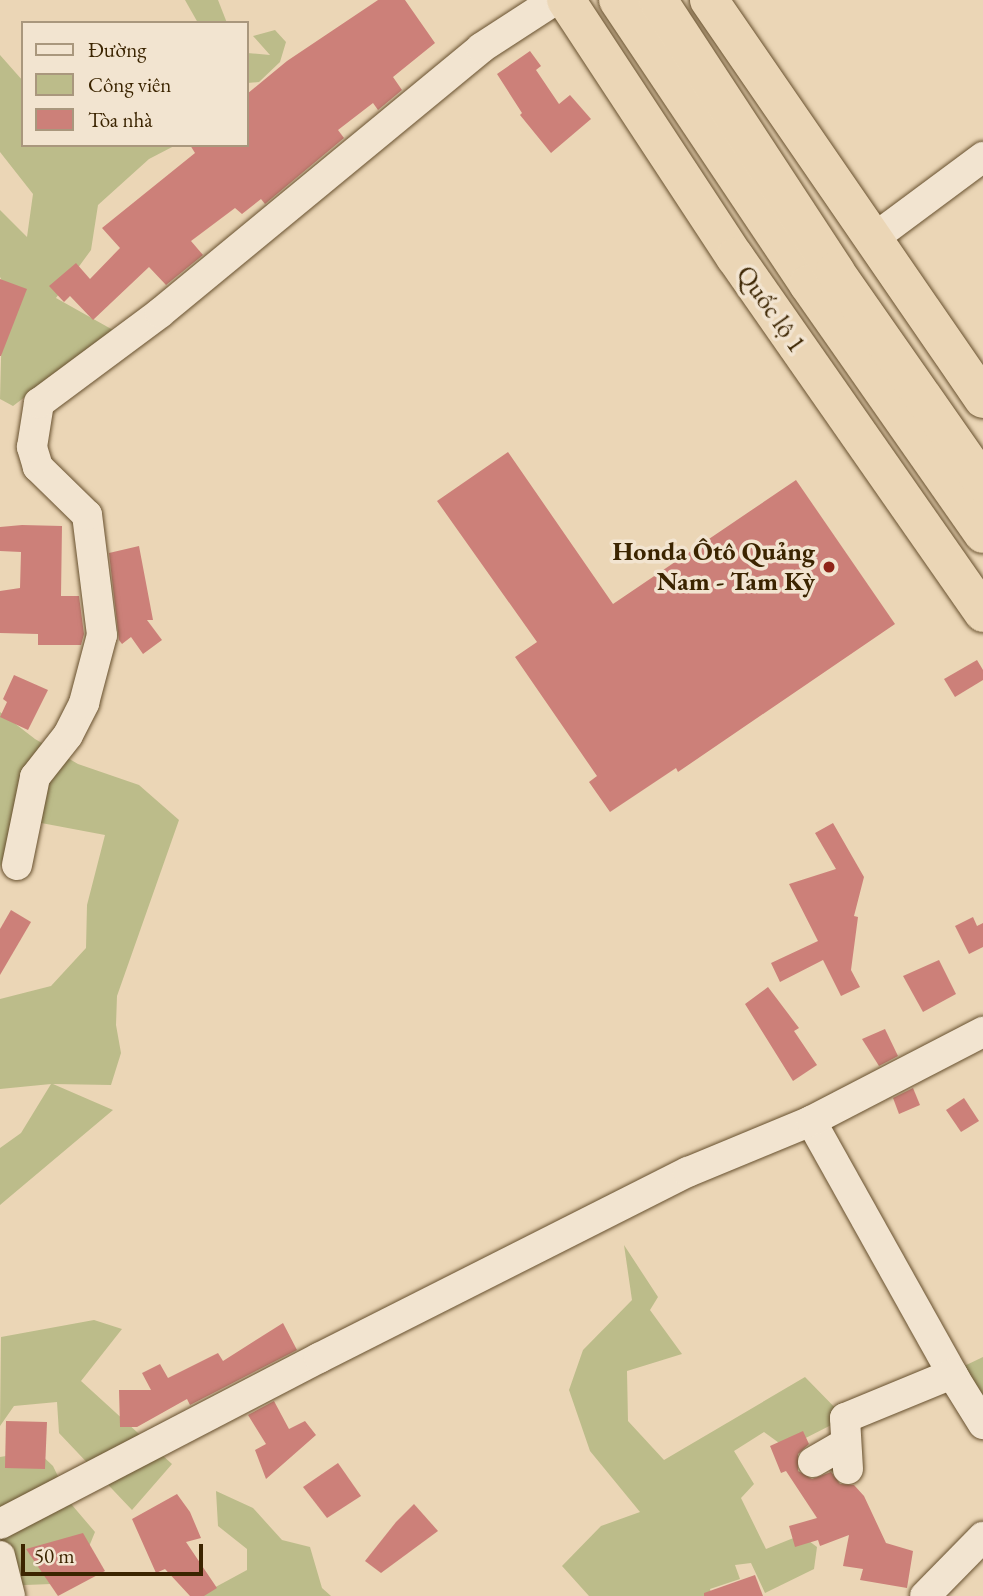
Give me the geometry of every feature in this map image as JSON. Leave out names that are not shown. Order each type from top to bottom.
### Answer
[{"type":"highway","name":"Quốc lộ 1","points":[[566,0],[735,257],[983,613]]},
{"type":"highway","name":"Quốc lộ 1","points":[[618,0],[685,71],[835,271],[983,483]]},
{"type":"highway","name":"Quốc lộ 1","points":[[658,0],[685,71],[801,272],[983,534]]},
{"type":"highway","points":[[709,0],[983,399]]},
{"type":"highway","points":[[635,105],[733,38]]},
{"type":"street","points":[[17,865],[35,777],[68,735],[84,704],[102,635],[87,515],[38,467],[32,446],[39,403],[160,313],[481,48],[555,0]]},
{"type":"street","points":[[874,238],[983,157]]},
{"type":"street","points":[[0,1524],[319,1358],[688,1172],[811,1121],[983,1032]]},
{"type":"street","points":[[811,1121],[955,1379]]},
{"type":"street","points":[[813,1462],[847,1456],[845,1418],[952,1374],[983,1424]]},
{"type":"street","points":[[925,1596],[983,1537]]},
{"type":"street","points":[[0,1556],[10,1596]]},
{"type":"green space","points":[[185,0],[218,0],[226,21],[197,21]]},
{"type":"green space","points":[[275,30],[286,42],[280,62],[259,82],[248,83],[248,53],[270,55],[253,36]]},
{"type":"green space","points":[[0,55],[21,79],[21,147],[172,147],[149,159],[98,205],[91,250],[56,298],[113,330],[13,406],[0,399],[3,283],[0,277],[0,210],[27,237],[33,194],[0,152]]},
{"type":"green space","points":[[0,712],[35,739],[78,764],[139,785],[179,820],[117,996],[116,1025],[121,1053],[111,1085],[53,1084],[113,1110],[0,1205],[0,1148],[21,1133],[51,1084],[0,1089],[0,999],[51,986],[86,948],[87,905],[105,835],[20,819],[0,867]]},
{"type":"green space","points":[[624,1245],[658,1297],[650,1310],[682,1354],[627,1371],[628,1421],[664,1460],[805,1377],[845,1418],[786,1448],[764,1432],[734,1451],[754,1484],[741,1498],[766,1549],[801,1535],[817,1547],[814,1569],[765,1593],[751,1563],[735,1565],[740,1579],[710,1589],[712,1596],[589,1596],[562,1566],[601,1526],[640,1512],[590,1451],[569,1390],[583,1350],[632,1300]]},
{"type":"green space","points":[[94,1320],[122,1329],[81,1381],[172,1464],[132,1510],[59,1433],[57,1402],[14,1406],[0,1426],[1,1337]]},
{"type":"green space","points":[[983,1357],[983,1403],[960,1368]]},
{"type":"green space","points":[[37,1451],[53,1466],[72,1505],[95,1532],[86,1554],[51,1584],[0,1586],[0,1457]]},
{"type":"green space","points":[[216,1491],[253,1508],[282,1540],[310,1547],[322,1588],[331,1596],[199,1596],[247,1570],[247,1549],[218,1526]]},
{"type":"building","points":[[378,0],[405,0],[435,43],[393,77],[402,90],[378,110],[373,103],[338,130],[344,138],[265,204],[261,199],[242,214],[235,208],[191,241],[203,255],[166,285],[149,267],[93,320],[70,296],[64,302],[49,286],[76,263],[90,279],[120,248],[102,228],[195,153],[191,147],[248,147],[248,93],[287,61]]},
{"type":"building","points":[[530,51],[541,66],[536,70],[559,104],[570,95],[591,119],[551,153],[520,115],[522,113],[497,74]]},
{"type":"building","points":[[0,279],[27,289],[1,356],[0,356]]},
{"type":"building","points":[[508,452],[613,604],[796,480],[895,624],[678,772],[676,768],[610,812],[589,782],[597,776],[515,657],[537,642],[437,501]]},
{"type":"building","points":[[62,526],[61,596],[79,596],[84,634],[81,645],[38,645],[38,634],[0,633],[0,591],[20,588],[21,552],[0,551],[0,527]]},
{"type":"building","points":[[139,546],[153,620],[147,620],[162,640],[143,654],[131,637],[122,644],[119,640],[109,553]]},
{"type":"building","points":[[977,660],[983,670],[983,680],[955,697],[944,679]]},
{"type":"building","points":[[14,675],[48,690],[28,730],[0,717],[7,702],[3,699]]},
{"type":"building","points":[[833,823],[864,877],[854,916],[858,917],[851,970],[860,987],[841,996],[823,960],[780,982],[771,963],[818,941],[789,884],[836,869],[815,833]]},
{"type":"building","points":[[11,910],[31,922],[0,975],[0,929]]},
{"type":"building","points":[[973,917],[977,926],[983,923],[983,947],[969,954],[955,926]]},
{"type":"building","points":[[939,960],[956,994],[923,1012],[903,976]]},
{"type":"building","points":[[768,987],[799,1028],[794,1031],[817,1065],[793,1081],[745,1004]]},
{"type":"building","points":[[885,1029],[898,1056],[879,1066],[862,1039]]},
{"type":"building","points":[[913,1088],[920,1105],[899,1114],[893,1098]]},
{"type":"building","points":[[964,1098],[979,1121],[961,1132],[946,1110]]},
{"type":"building","points":[[283,1323],[297,1350],[190,1405],[187,1399],[137,1427],[120,1427],[119,1390],[151,1390],[142,1373],[160,1364],[168,1378],[218,1353],[223,1361]]},
{"type":"building","points":[[274,1401],[289,1429],[305,1421],[316,1435],[266,1479],[255,1450],[266,1444],[248,1415]]},
{"type":"building","points":[[6,1421],[47,1422],[45,1469],[5,1468]]},
{"type":"building","points":[[803,1431],[809,1444],[798,1454],[798,1471],[812,1479],[831,1472],[840,1484],[854,1485],[864,1496],[886,1543],[913,1551],[907,1588],[860,1580],[863,1569],[843,1566],[849,1535],[820,1546],[818,1540],[795,1547],[789,1526],[817,1518],[786,1471],[781,1473],[770,1446]]},
{"type":"building","points":[[338,1463],[361,1496],[327,1518],[303,1487]]},
{"type":"building","points":[[177,1494],[190,1512],[201,1538],[186,1542],[217,1588],[204,1596],[190,1596],[165,1569],[156,1573],[132,1519]]},
{"type":"building","points":[[414,1504],[438,1531],[381,1573],[365,1561]]},
{"type":"building","points":[[83,1533],[105,1571],[58,1596],[26,1549]]},
{"type":"building","points":[[755,1575],[763,1596],[704,1596],[704,1593]]},
{"type":"place","name":"Honda Ôtô Quảng Nam - Tam Kỳ","points":[[829,567]]}]
